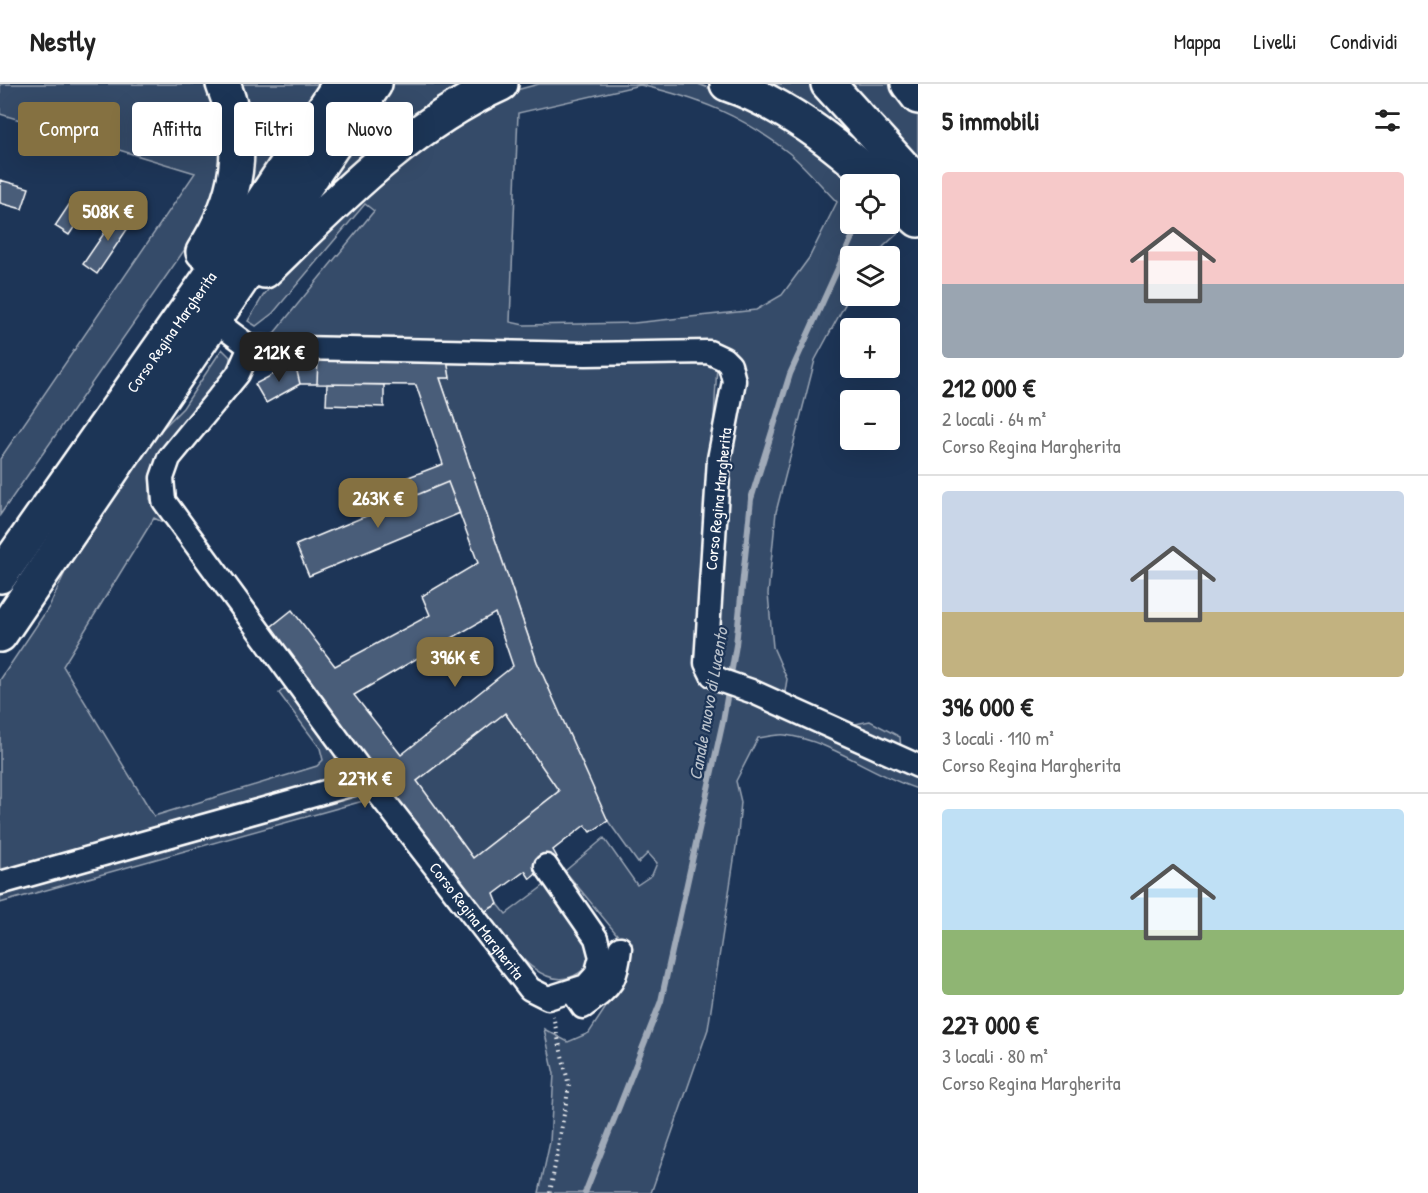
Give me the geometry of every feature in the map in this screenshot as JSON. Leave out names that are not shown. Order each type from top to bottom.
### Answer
[{"type":"main road","points":[[160,344],[190,272],[222,223],[232,192],[237,142],[234,118],[223,84]]},
{"type":"main road","name":"Corso Regina Margherita","points":[[0,576],[54,495],[256,211],[340,84]]},
{"type":"main road","name":"Corso Regina Margherita","points":[[2,634],[375,84]]},
{"type":"main road","points":[[214,320],[334,203],[404,142],[467,101],[501,84]]},
{"type":"main road","points":[[727,84],[775,105],[811,128],[868,174]]},
{"type":"main road","points":[[828,84],[918,183]]},
{"type":"main road","points":[[908,84],[918,97]]},
{"type":"main road","points":[[900,203],[918,220]]},
{"type":"main road","points":[[0,540],[16,518],[54,495]]},
{"type":"street","name":"Corso Regina Margherita","points":[[214,320],[250,347],[586,354],[709,352],[724,359],[730,365],[734,381],[719,459],[706,663],[712,675],[729,684],[918,766]]},
{"type":"street","name":"Corso Regina Margherita","points":[[250,347],[238,374],[169,459],[162,478],[164,501],[368,780],[530,988],[548,998]]},
{"type":"street","points":[[0,883],[368,780]]},
{"type":"street","points":[[546,866],[596,938],[602,957],[596,975],[585,986],[548,998]]},
{"type":"street","points":[[572,991],[583,1007],[602,993],[617,976],[620,948]]},
{"type":"path","points":[[548,998],[569,1086],[550,1193]]},
{"type":"shaded area","points":[[0,84],[211,84],[215,102],[132,102],[132,154],[120,150],[120,102],[18,102],[18,119],[0,114]]},
{"type":"shaded area","points":[[234,84],[319,84],[307,102],[235,102]]},
{"type":"shaded area","points":[[392,84],[470,84],[413,128],[413,102],[379,102]]},
{"type":"shaded area","points":[[539,84],[698,84],[733,97],[790,126],[853,174],[840,174],[840,234],[897,234],[884,246],[840,246],[840,306],[844,306],[815,360],[776,512],[768,594],[773,647],[787,679],[782,711],[825,730],[870,721],[900,737],[902,764],[918,772],[918,789],[802,738],[782,735],[758,738],[736,781],[741,802],[738,834],[708,1029],[651,1193],[539,1193],[550,1142],[554,1074],[544,1029],[568,1042],[589,1033],[629,972],[624,943],[565,871],[604,838],[637,885],[652,875],[657,863],[648,853],[638,863],[608,821],[599,804],[537,662],[440,378],[450,378],[447,360],[717,365],[702,629],[730,448],[743,399],[742,374],[739,361],[734,353],[722,347],[709,345],[270,338],[374,211],[365,204],[273,313],[256,326],[248,321],[263,296],[287,267],[384,173],[413,156],[505,93]],"holes":[[[640,85],[681,96],[719,110],[754,128],[795,158],[837,202],[809,258],[782,295],[756,310],[634,323],[524,325],[510,322],[518,113]]]},
{"type":"shaded area","points":[[759,84],[809,84],[846,125],[838,132]]},
{"type":"shaded area","points":[[843,84],[894,84],[918,114],[918,167]]},
{"type":"shaded area","points":[[222,136],[225,150],[215,206],[0,515],[0,459],[195,173],[139,156],[222,156]]},
{"type":"shaded area","points":[[240,156],[271,156],[243,197]]},
{"type":"shaded area","points":[[342,156],[376,156],[315,203],[317,191]]},
{"type":"shaded area","points":[[900,218],[907,225],[900,231]]},
{"type":"shaded area","points":[[222,349],[230,357],[230,368],[154,469],[150,482],[150,499],[215,581],[167,524],[154,518],[63,666],[154,816],[317,766],[323,760],[320,748],[279,693],[285,688],[335,756],[334,775],[326,784],[0,877],[0,680],[49,607],[72,557],[156,435],[183,408]]},
{"type":"shaded area","points":[[505,713],[559,791],[473,858],[417,781]]},
{"type":"shaded area","points":[[361,789],[370,799],[0,903],[0,890]]},
{"type":"shaded area","points":[[546,884],[591,945],[590,958],[585,968],[565,979],[551,977],[525,961],[484,912],[498,904],[506,914]]},
{"type":"building","points":[[0,180],[29,188],[22,209],[0,203]]},
{"type":"building","points":[[75,196],[89,205],[69,235],[55,226]]},
{"type":"building","points":[[120,210],[134,219],[97,274],[83,264]]},
{"type":"building","points":[[318,357],[447,360],[450,378],[440,378],[537,662],[608,821],[591,832],[585,825],[553,850],[557,857],[530,879],[525,871],[494,894],[498,904],[484,912],[447,862],[441,866],[267,630],[292,610],[335,666],[430,615],[422,596],[478,563],[448,482],[364,517],[356,497],[443,464],[416,385],[317,384]],"holes":[[[495,613],[513,666],[401,755],[354,695]],[[505,713],[559,791],[473,858],[417,781]]]},
{"type":"building","points":[[318,357],[317,384],[300,384],[295,363]]},
{"type":"building","points":[[295,363],[300,384],[266,403],[255,384]]},
{"type":"building","points":[[327,384],[384,385],[384,407],[326,405]]},
{"type":"building","points":[[448,482],[460,513],[309,576],[296,545]]},
{"type":"waterway","name":"Canale nuovo di Lucento","points":[[585,1193],[661,1001],[723,721],[736,645],[751,499],[790,374],[854,234]]}]
